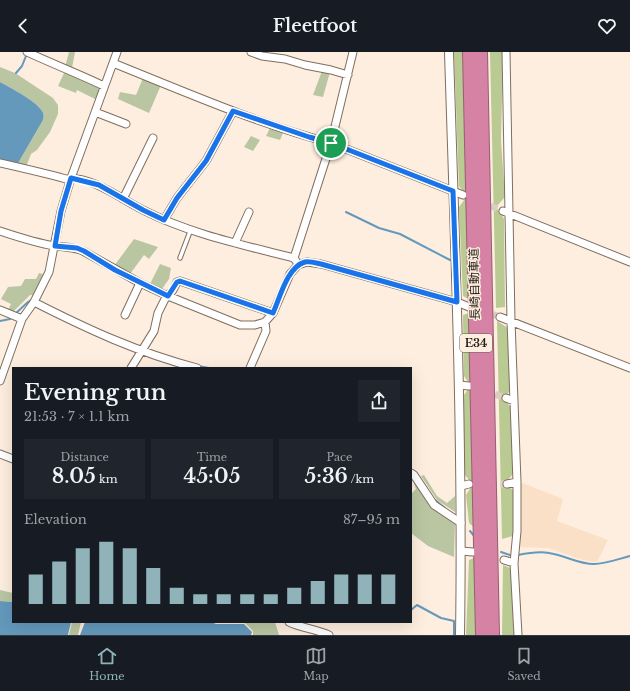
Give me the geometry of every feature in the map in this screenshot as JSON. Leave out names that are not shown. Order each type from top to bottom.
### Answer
[{"type":"highway","name":"長崎自動車道","points":[[469,52],[482,635]]},
{"type":"highway","name":"長崎自動車道","points":[[481,52],[493,635]]},
{"type":"street","points":[[27,52],[104,86]]},
{"type":"street","points":[[0,381],[2,370],[20,318],[36,299],[49,272],[61,211],[71,178],[117,52]]},
{"type":"street","points":[[251,52],[262,56],[285,59],[348,75]]},
{"type":"street","points":[[294,258],[331,143],[353,52]]},
{"type":"street","points":[[449,52],[459,386],[465,485],[461,523],[462,551],[460,635]]},
{"type":"street","points":[[506,52],[506,212],[517,482],[517,532],[514,563],[518,635]]},
{"type":"street","points":[[113,63],[233,111],[331,143],[463,195]]},
{"type":"street","points":[[164,220],[177,198],[206,161],[233,111]]},
{"type":"street","points":[[95,112],[126,124]]},
{"type":"street","points":[[123,199],[153,138]]},
{"type":"street","points":[[0,163],[30,169],[66,179],[71,178],[99,185],[164,220],[235,243],[294,258],[298,265]]},
{"type":"street","points":[[235,243],[249,212]]},
{"type":"street","points":[[506,212],[630,262]]},
{"type":"street","points":[[0,231],[24,239],[55,246],[77,248],[140,283],[240,325],[256,325],[265,322],[273,313],[290,274],[298,265],[307,262],[321,264],[457,302],[469,307]]},
{"type":"street","points":[[132,367],[154,331],[158,312],[177,282],[180,281],[273,313]]},
{"type":"street","points":[[125,315],[140,283]]},
{"type":"street","points":[[36,299],[102,336],[194,367]]},
{"type":"street","points":[[0,310],[20,318]]},
{"type":"street","points":[[500,317],[630,368]]},
{"type":"street","points":[[250,367],[266,331],[265,322]]},
{"type":"street","points":[[2,370],[12,370]]},
{"type":"street","points":[[459,386],[469,386]]},
{"type":"street","points":[[506,398],[514,401]]},
{"type":"street","points":[[0,454],[12,459]]},
{"type":"street","points":[[412,474],[434,505],[461,523]]},
{"type":"street","points":[[507,484],[517,482]]},
{"type":"street","points":[[462,551],[473,552]]},
{"type":"street","points":[[504,560],[514,563]]},
{"type":"street","points":[[292,623],[329,635]]},
{"type":"lane","points":[[180,258],[191,229]]},
{"type":"shaded area","points":[[520,482],[563,499],[557,521],[608,540],[597,562],[583,560],[548,548],[519,547]]},
{"type":"green space","points":[[69,52],[75,52],[72,68],[65,67]]},
{"type":"green space","points":[[454,52],[465,52],[471,300],[463,296],[459,207],[467,196],[459,186]]},
{"type":"green space","points":[[490,52],[503,52],[501,141],[505,197],[496,207],[504,219],[505,307],[496,308]]},
{"type":"green space","points":[[0,67],[15,73],[53,98],[58,105],[58,114],[50,132],[37,150],[31,154],[26,167],[17,165],[44,116],[39,107],[29,99],[0,82]]},
{"type":"green space","points":[[65,71],[102,88],[97,100],[77,90],[76,93],[58,86]]},
{"type":"green space","points":[[322,71],[330,72],[323,97],[313,95]]},
{"type":"green space","points":[[143,78],[161,85],[149,113],[118,99],[120,92],[136,95]]},
{"type":"green space","points":[[271,126],[282,129],[283,133],[280,140],[266,136]]},
{"type":"green space","points":[[251,136],[260,140],[253,151],[244,147]]},
{"type":"green space","points":[[134,239],[158,247],[149,259],[144,255],[130,274],[114,266]]},
{"type":"green space","points":[[160,264],[171,268],[169,279],[162,289],[150,284]]},
{"type":"green space","points":[[39,273],[43,274],[33,295],[30,295],[14,311],[8,310],[11,304],[1,299],[8,287],[21,286],[25,279],[36,279]]},
{"type":"green space","points":[[472,312],[477,530],[469,523],[466,495],[473,484],[464,474],[463,396],[471,386],[464,376],[463,315]]},
{"type":"green space","points":[[497,321],[508,328],[512,389],[503,398],[512,409],[513,474],[505,483],[514,491],[513,536],[502,539]]},
{"type":"green space","points":[[424,475],[437,496],[447,503],[455,496],[455,512],[437,500],[421,476]]},
{"type":"green space","points":[[412,478],[455,522],[454,557],[428,546],[412,534],[412,493],[416,489]]},
{"type":"green space","points":[[476,557],[478,635],[466,635],[469,560]]},
{"type":"green space","points":[[503,565],[512,569],[514,635],[502,635]]},
{"type":"green space","points":[[0,590],[12,593],[12,602],[0,601]]},
{"type":"green space","points":[[72,623],[81,623],[78,635],[69,635]]},
{"type":"green space","points":[[245,623],[275,623],[279,635],[253,635],[253,631]]},
{"type":"water","points":[[0,82],[29,99],[39,107],[44,116],[17,165],[0,160]]},
{"type":"water","points":[[0,601],[12,602],[12,623],[71,623],[68,635],[0,635]]},
{"type":"water","points":[[85,623],[244,624],[252,632],[251,635],[80,635]]},
{"type":"waterway","points":[[16,73],[22,66],[26,56]]},
{"type":"waterway","points":[[346,212],[379,228],[400,234],[450,260]]},
{"type":"waterway","points":[[15,314],[33,299]]},
{"type":"waterway","points":[[0,321],[10,319],[12,317]]},
{"type":"waterway","points":[[198,366],[204,367]]},
{"type":"waterway","points":[[435,500],[445,508]]},
{"type":"waterway","points":[[470,531],[475,537]]},
{"type":"waterway","points":[[501,552],[510,555]]},
{"type":"waterway","points":[[518,555],[533,552],[545,552],[588,564],[598,564],[630,556]]},
{"type":"waterway","points":[[412,609],[417,605],[441,618],[454,621],[454,635]]},
{"type":"tunnel","points":[[481,202],[503,211]]},
{"type":"tunnel","points":[[483,311],[500,317]]},
{"type":"tunnel","points":[[485,391],[506,398]]},
{"type":"tunnel","points":[[469,484],[507,484]]},
{"type":"route","points":[[233,111],[331,143],[453,191],[457,302],[321,264],[307,262],[298,265],[290,274],[273,313],[180,281],[177,282],[168,296],[115,270],[84,251],[77,248],[55,246],[61,211],[71,178],[99,185],[164,220],[177,198],[206,161],[233,111]]}]
